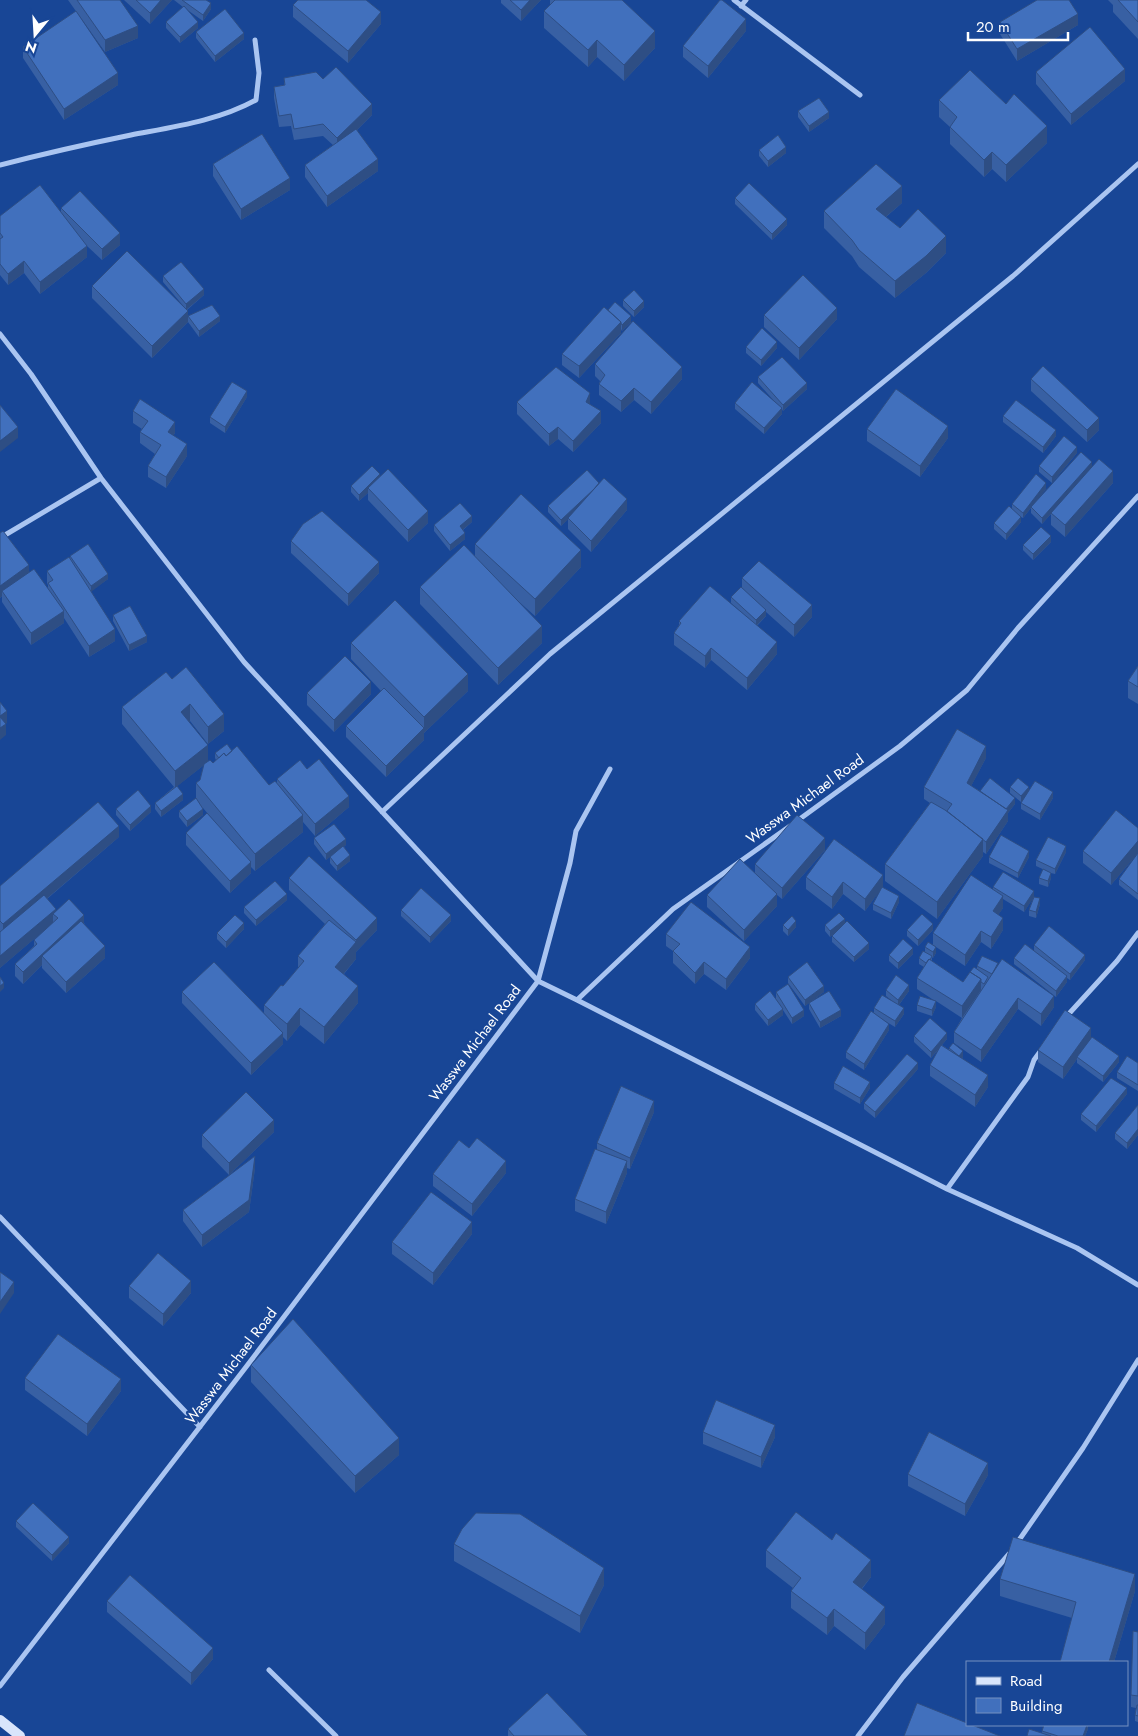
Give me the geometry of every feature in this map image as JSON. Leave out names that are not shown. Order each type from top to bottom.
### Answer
[{"type":"main road","points":[[0,1720],[20,1736]]},
{"type":"street","points":[[734,0],[860,95]]},
{"type":"street","points":[[741,6],[746,0]]},
{"type":"street","points":[[0,165],[180,125],[226,114],[242,108],[256,100],[258,73],[255,40]]},
{"type":"street","points":[[382,812],[550,654],[1013,276],[1138,164]]},
{"type":"street","points":[[0,334],[31,374],[102,478],[244,662],[538,981]]},
{"type":"street","points":[[0,538],[102,478]]},
{"type":"street","name":"Wasswa Michael Road","points":[[0,1686],[200,1427],[538,981],[577,1000],[673,909],[892,752],[968,690],[1018,628],[1138,496]]},
{"type":"street","points":[[538,981],[570,863],[576,831],[610,769]]},
{"type":"street","points":[[1061,1021],[1117,961],[1138,933]]},
{"type":"street","points":[[577,1000],[946,1189],[1077,1248],[1138,1285]]},
{"type":"street","points":[[946,1189],[1028,1077],[1034,1060],[1045,1044]]},
{"type":"street","points":[[0,1217],[200,1427]]},
{"type":"street","points":[[858,1736],[902,1677],[1008,1557],[1083,1448],[1138,1360]]},
{"type":"street","points":[[269,1670],[336,1736]]},
{"type":"building","points":[[77,0],[120,0],[138,26],[105,40]]},
{"type":"building","points":[[136,0],[161,0],[150,13]]},
{"type":"building","points":[[182,0],[206,0],[211,3],[203,15]]},
{"type":"building","points":[[298,0],[366,0],[381,12],[348,51],[293,5]]},
{"type":"building","points":[[510,0],[530,0],[521,10]]},
{"type":"building","points":[[555,0],[622,0],[655,31],[624,65],[597,40],[588,50],[544,11]]},
{"type":"building","points":[[720,0],[746,19],[708,66],[683,46]]},
{"type":"building","points":[[1037,0],[1069,0],[1078,14],[1017,49],[1000,22]]},
{"type":"building","points":[[1118,0],[1138,0],[1138,22]]},
{"type":"building","points":[[184,6],[198,22],[180,37],[166,22]]},
{"type":"building","points":[[225,9],[244,33],[215,56],[196,32]]},
{"type":"building","points":[[76,11],[118,73],[64,109],[23,47]]},
{"type":"building","points":[[1090,27],[1125,69],[1071,114],[1036,72]]},
{"type":"building","points":[[336,67],[372,104],[337,138],[323,124],[294,129],[291,114],[279,116],[274,87],[285,85],[284,78],[316,72],[323,79]]},
{"type":"building","points":[[970,70],[1006,104],[1014,94],[1047,126],[1006,165],[992,152],[984,160],[950,127],[957,117],[939,100]]},
{"type":"building","points":[[819,98],[829,112],[809,126],[798,111]]},
{"type":"building","points":[[356,129],[378,159],[327,196],[305,165]]},
{"type":"building","points":[[262,134],[290,178],[241,209],[213,164]]},
{"type":"building","points":[[778,135],[786,147],[768,161],[759,150]]},
{"type":"building","points":[[876,164],[902,186],[876,209],[900,228],[918,209],[946,236],[926,256],[895,281],[859,250],[824,211]]},
{"type":"building","points":[[749,183],[787,219],[772,234],[735,198]]},
{"type":"building","points":[[40,185],[87,246],[40,282],[24,261],[8,274],[0,264],[0,239],[3,237],[0,233],[0,216]]},
{"type":"building","points":[[80,191],[120,233],[102,249],[61,208]]},
{"type":"building","points":[[127,251],[188,311],[152,346],[92,286]]},
{"type":"building","points":[[181,262],[204,289],[186,304],[163,276]]},
{"type":"building","points":[[803,275],[837,308],[799,348],[764,315]]},
{"type":"building","points":[[634,290],[644,301],[634,311],[623,300]]},
{"type":"building","points":[[615,302],[631,316],[622,325],[608,310]]},
{"type":"building","points":[[212,305],[220,316],[199,331],[188,316]]},
{"type":"building","points":[[604,307],[621,322],[579,366],[562,354]]},
{"type":"building","points":[[633,321],[682,367],[651,402],[634,388],[621,401],[599,384],[605,375],[595,364]]},
{"type":"building","points":[[762,328],[777,342],[761,360],[746,347]]},
{"type":"building","points":[[782,357],[807,383],[783,405],[758,377]]},
{"type":"building","points":[[1043,366],[1099,418],[1087,430],[1031,379]]},
{"type":"building","points":[[556,367],[590,393],[586,402],[601,411],[573,441],[558,427],[549,434],[517,402]]},
{"type":"building","points":[[232,382],[247,391],[225,427],[210,417]]},
{"type":"building","points":[[752,382],[782,408],[764,428],[735,403]]},
{"type":"building","points":[[896,389],[948,426],[920,466],[867,429]]},
{"type":"building","points":[[140,399],[175,422],[168,432],[187,444],[166,477],[148,466],[161,445],[140,432],[148,421],[133,411]]},
{"type":"building","points":[[1016,400],[1056,430],[1043,447],[1003,416]]},
{"type":"building","points":[[0,405],[18,427],[0,441]]},
{"type":"building","points":[[1064,436],[1077,447],[1052,477],[1039,466]]},
{"type":"building","points":[[1081,452],[1092,462],[1042,518],[1031,507]]},
{"type":"building","points":[[1099,459],[1113,471],[1065,525],[1051,513]]},
{"type":"building","points":[[372,466],[380,474],[359,495],[351,486]]},
{"type":"building","points":[[388,469],[428,511],[408,530],[368,488]]},
{"type":"building","points":[[587,470],[599,483],[561,520],[548,506]]},
{"type":"building","points":[[1036,474],[1046,483],[1023,513],[1012,504]]},
{"type":"building","points":[[604,478],[627,499],[591,541],[568,518]]},
{"type":"building","points":[[521,494],[581,550],[535,599],[475,544]]},
{"type":"building","points":[[460,503],[472,516],[460,526],[465,533],[450,545],[434,525]]},
{"type":"building","points":[[1009,506],[1021,517],[1006,534],[994,523]]},
{"type":"building","points":[[322,511],[379,562],[348,594],[291,541],[303,524]]},
{"type":"building","points":[[1041,527],[1051,536],[1033,554],[1023,545]]},
{"type":"building","points":[[3,531],[29,565],[0,586],[0,533]]},
{"type":"building","points":[[88,544],[108,574],[91,586],[70,556]]},
{"type":"building","points":[[464,545],[542,626],[498,668],[420,587]]},
{"type":"building","points":[[69,557],[115,629],[89,646],[48,583],[53,580],[47,571]]},
{"type":"building","points":[[759,561],[812,605],[794,625],[742,578]]},
{"type":"building","points":[[34,569],[64,611],[31,633],[2,591]]},
{"type":"building","points":[[710,586],[777,642],[747,678],[711,648],[705,656],[674,633],[681,623],[679,621]]},
{"type":"building","points":[[741,587],[766,610],[756,620],[731,597]]},
{"type":"building","points":[[395,600],[468,674],[424,717],[351,643]]},
{"type":"building","points":[[130,606],[147,636],[129,645],[113,615]]},
{"type":"building","points":[[345,656],[371,682],[334,720],[307,693]]},
{"type":"building","points":[[1138,666],[1138,687],[1128,681]]},
{"type":"building","points":[[186,667],[224,714],[208,727],[190,704],[181,712],[208,745],[175,771],[122,707],[166,672],[172,679]]},
{"type":"building","points":[[384,688],[424,728],[386,766],[346,726]]},
{"type":"building","points":[[0,702],[7,711],[0,716]]},
{"type":"building","points":[[0,717],[6,724],[0,728]]},
{"type":"building","points":[[957,729],[986,746],[967,783],[1008,810],[986,842],[947,811],[952,804],[924,787]]},
{"type":"building","points":[[227,744],[232,751],[226,756],[224,753],[219,758],[215,753]]},
{"type":"building","points":[[237,746],[269,785],[275,781],[303,815],[255,854],[196,783],[200,780],[204,764],[210,760],[213,763],[224,753],[226,756]]},
{"type":"building","points":[[319,759],[349,796],[315,824],[277,779],[300,760],[307,769]]},
{"type":"building","points":[[990,778],[1015,798],[1006,809],[980,791]]},
{"type":"building","points":[[1018,778],[1029,787],[1021,796],[1010,787]]},
{"type":"building","points":[[1035,781],[1053,792],[1040,814],[1021,803]]},
{"type":"building","points":[[177,786],[183,794],[161,811],[155,803]]},
{"type":"building","points":[[138,790],[151,806],[130,825],[116,809]]},
{"type":"building","points":[[196,798],[203,809],[187,821],[179,811]]},
{"type":"building","points":[[98,802],[119,826],[3,924],[0,921],[0,886]]},
{"type":"building","points":[[931,802],[945,810],[983,839],[937,902],[885,864]]},
{"type":"building","points":[[1116,810],[1138,828],[1138,841],[1111,873],[1083,851]]},
{"type":"building","points":[[207,813],[251,862],[230,881],[186,833]]},
{"type":"building","points":[[797,815],[825,838],[782,888],[755,864]]},
{"type":"building","points":[[334,824],[346,839],[326,854],[314,838]]},
{"type":"building","points":[[1001,835],[1029,851],[1018,873],[989,857]]},
{"type":"building","points":[[1048,837],[1066,846],[1055,869],[1036,860]]},
{"type":"building","points":[[834,839],[883,875],[865,899],[843,882],[832,897],[806,877]]},
{"type":"building","points":[[343,846],[350,855],[337,866],[330,857]]},
{"type":"building","points":[[1138,853],[1138,894],[1119,879]]},
{"type":"building","points":[[309,856],[377,918],[356,940],[289,878]]},
{"type":"building","points":[[740,859],[777,894],[744,930],[707,895]]},
{"type":"building","points":[[1043,869],[1051,873],[1048,881],[1039,878]]},
{"type":"building","points":[[1003,872],[1034,891],[1024,906],[993,887]]},
{"type":"building","points":[[971,875],[1003,896],[993,911],[1003,918],[991,937],[981,931],[965,955],[933,933]]},
{"type":"building","points":[[275,881],[287,894],[256,920],[244,907]]},
{"type":"building","points":[[882,887],[899,896],[891,913],[873,904]]},
{"type":"building","points":[[421,888],[451,915],[430,937],[401,910]]},
{"type":"building","points":[[44,895],[56,909],[0,956],[0,932]]},
{"type":"building","points":[[1034,897],[1040,898],[1036,912],[1029,910]]},
{"type":"building","points":[[69,899],[84,915],[23,972],[15,964],[37,944],[34,940],[58,918],[53,914]]},
{"type":"building","points":[[691,902],[750,947],[726,979],[704,962],[695,973],[673,951],[680,944],[666,934]]},
{"type":"building","points":[[839,913],[845,919],[830,931],[825,925]]},
{"type":"building","points":[[922,914],[933,924],[918,940],[907,930]]},
{"type":"building","points":[[235,915],[244,923],[226,942],[217,933]]},
{"type":"building","points":[[792,916],[796,921],[788,930],[783,925]]},
{"type":"building","points":[[329,920],[356,942],[335,967],[358,986],[324,1027],[300,1008],[287,1024],[264,1005],[304,961],[298,956]]},
{"type":"building","points":[[81,921],[105,946],[66,982],[42,956]]},
{"type":"building","points":[[847,921],[869,943],[854,957],[832,936]]},
{"type":"building","points":[[1049,926],[1085,955],[1070,974],[1034,945]]},
{"type":"building","points":[[903,939],[913,948],[898,963],[889,955]]},
{"type":"building","points":[[928,942],[936,947],[933,952],[925,947]]},
{"type":"building","points":[[1025,944],[1067,976],[1056,991],[1014,958]]},
{"type":"building","points":[[923,951],[932,956],[926,963],[919,958]]},
{"type":"building","points":[[982,956],[998,963],[992,974],[977,966]]},
{"type":"building","points":[[929,959],[963,982],[970,972],[981,979],[962,1006],[917,978]]},
{"type":"building","points":[[1002,959],[1054,996],[1041,1014],[1018,998],[981,1050],[954,1032]]},
{"type":"building","points":[[214,962],[283,1033],[251,1063],[182,992]]},
{"type":"building","points":[[807,962],[824,986],[805,1000],[788,977]]},
{"type":"building","points":[[974,967],[988,977],[984,984],[981,982],[981,979],[970,972]]},
{"type":"building","points":[[896,975],[909,985],[898,1000],[886,990]]},
{"type":"building","points":[[0,977],[4,983],[0,986]]},
{"type":"building","points":[[788,984],[804,1010],[792,1018],[776,992]]},
{"type":"building","points":[[770,991],[783,1009],[768,1020],[755,1004]]},
{"type":"building","points":[[829,991],[841,1010],[820,1022],[809,1003]]},
{"type":"building","points":[[882,995],[904,1008],[895,1021],[874,1008]]},
{"type":"building","points":[[920,996],[936,1001],[932,1010],[917,1005]]},
{"type":"building","points":[[1065,1010],[1091,1028],[1063,1067],[1038,1050]]},
{"type":"building","points":[[871,1011],[889,1024],[864,1064],[846,1052]]},
{"type":"building","points":[[930,1018],[947,1033],[931,1052],[914,1036]]},
{"type":"building","points":[[1092,1037],[1119,1056],[1103,1076],[1077,1057]]},
{"type":"building","points":[[953,1043],[963,1051],[959,1056],[949,1048]]},
{"type":"building","points":[[941,1045],[988,1075],[975,1095],[930,1065]]},
{"type":"building","points":[[907,1054],[918,1063],[875,1112],[864,1103]]},
{"type":"building","points":[[1127,1056],[1138,1063],[1138,1085],[1117,1072]]},
{"type":"building","points":[[843,1066],[870,1082],[860,1098],[834,1083]]},
{"type":"building","points":[[1111,1078],[1127,1088],[1096,1126],[1081,1114]]},
{"type":"building","points":[[621,1086],[654,1101],[630,1158],[597,1143]]},
{"type":"building","points":[[246,1092],[274,1120],[229,1163],[202,1135]]},
{"type":"building","points":[[1138,1105],[1138,1129],[1127,1143],[1115,1133]]},
{"type":"building","points":[[477,1138],[506,1161],[472,1204],[433,1174],[459,1140],[469,1148]]},
{"type":"building","points":[[595,1149],[627,1161],[606,1212],[575,1199]]},
{"type":"building","points":[[255,1156],[249,1200],[202,1235],[183,1210]]},
{"type":"building","points":[[431,1192],[472,1222],[433,1273],[392,1242]]},
{"type":"building","points":[[158,1253],[191,1281],[163,1314],[129,1286]]},
{"type":"building","points":[[0,1272],[14,1282],[0,1302]]},
{"type":"building","points":[[293,1319],[399,1438],[355,1476],[251,1365]]},
{"type":"building","points":[[58,1334],[121,1379],[87,1424],[25,1378]]},
{"type":"building","points":[[716,1400],[775,1425],[761,1457],[703,1432]]},
{"type":"building","points":[[929,1432],[988,1463],[965,1504],[908,1474]]},
{"type":"building","points":[[33,1503],[69,1537],[52,1555],[16,1521]]},
{"type":"building","points":[[796,1512],[832,1540],[836,1533],[871,1560],[853,1582],[885,1607],[865,1633],[834,1609],[827,1618],[791,1591],[801,1578],[766,1550]]},
{"type":"building","points":[[476,1513],[520,1514],[604,1568],[580,1616],[454,1544],[462,1529]]},
{"type":"building","points":[[1013,1537],[1135,1574],[1109,1661],[1060,1661],[1076,1602],[1000,1579]]},
{"type":"building","points":[[130,1575],[213,1648],[191,1673],[107,1601]]},
{"type":"building","points":[[1133,1631],[1138,1632],[1138,1696],[1131,1695]]},
{"type":"building","points":[[547,1693],[588,1736],[514,1736],[508,1729]]},
{"type":"building","points":[[917,1703],[966,1723],[966,1726],[975,1726],[1000,1736],[904,1736]]},
{"type":"building","points":[[1138,1705],[1138,1716],[1135,1715]]},
{"type":"building","points":[[1044,1726],[1087,1726],[1083,1736],[1058,1736],[1042,1731]]},
{"type":"building","points":[[1029,1729],[1051,1736],[1027,1736]]}]
